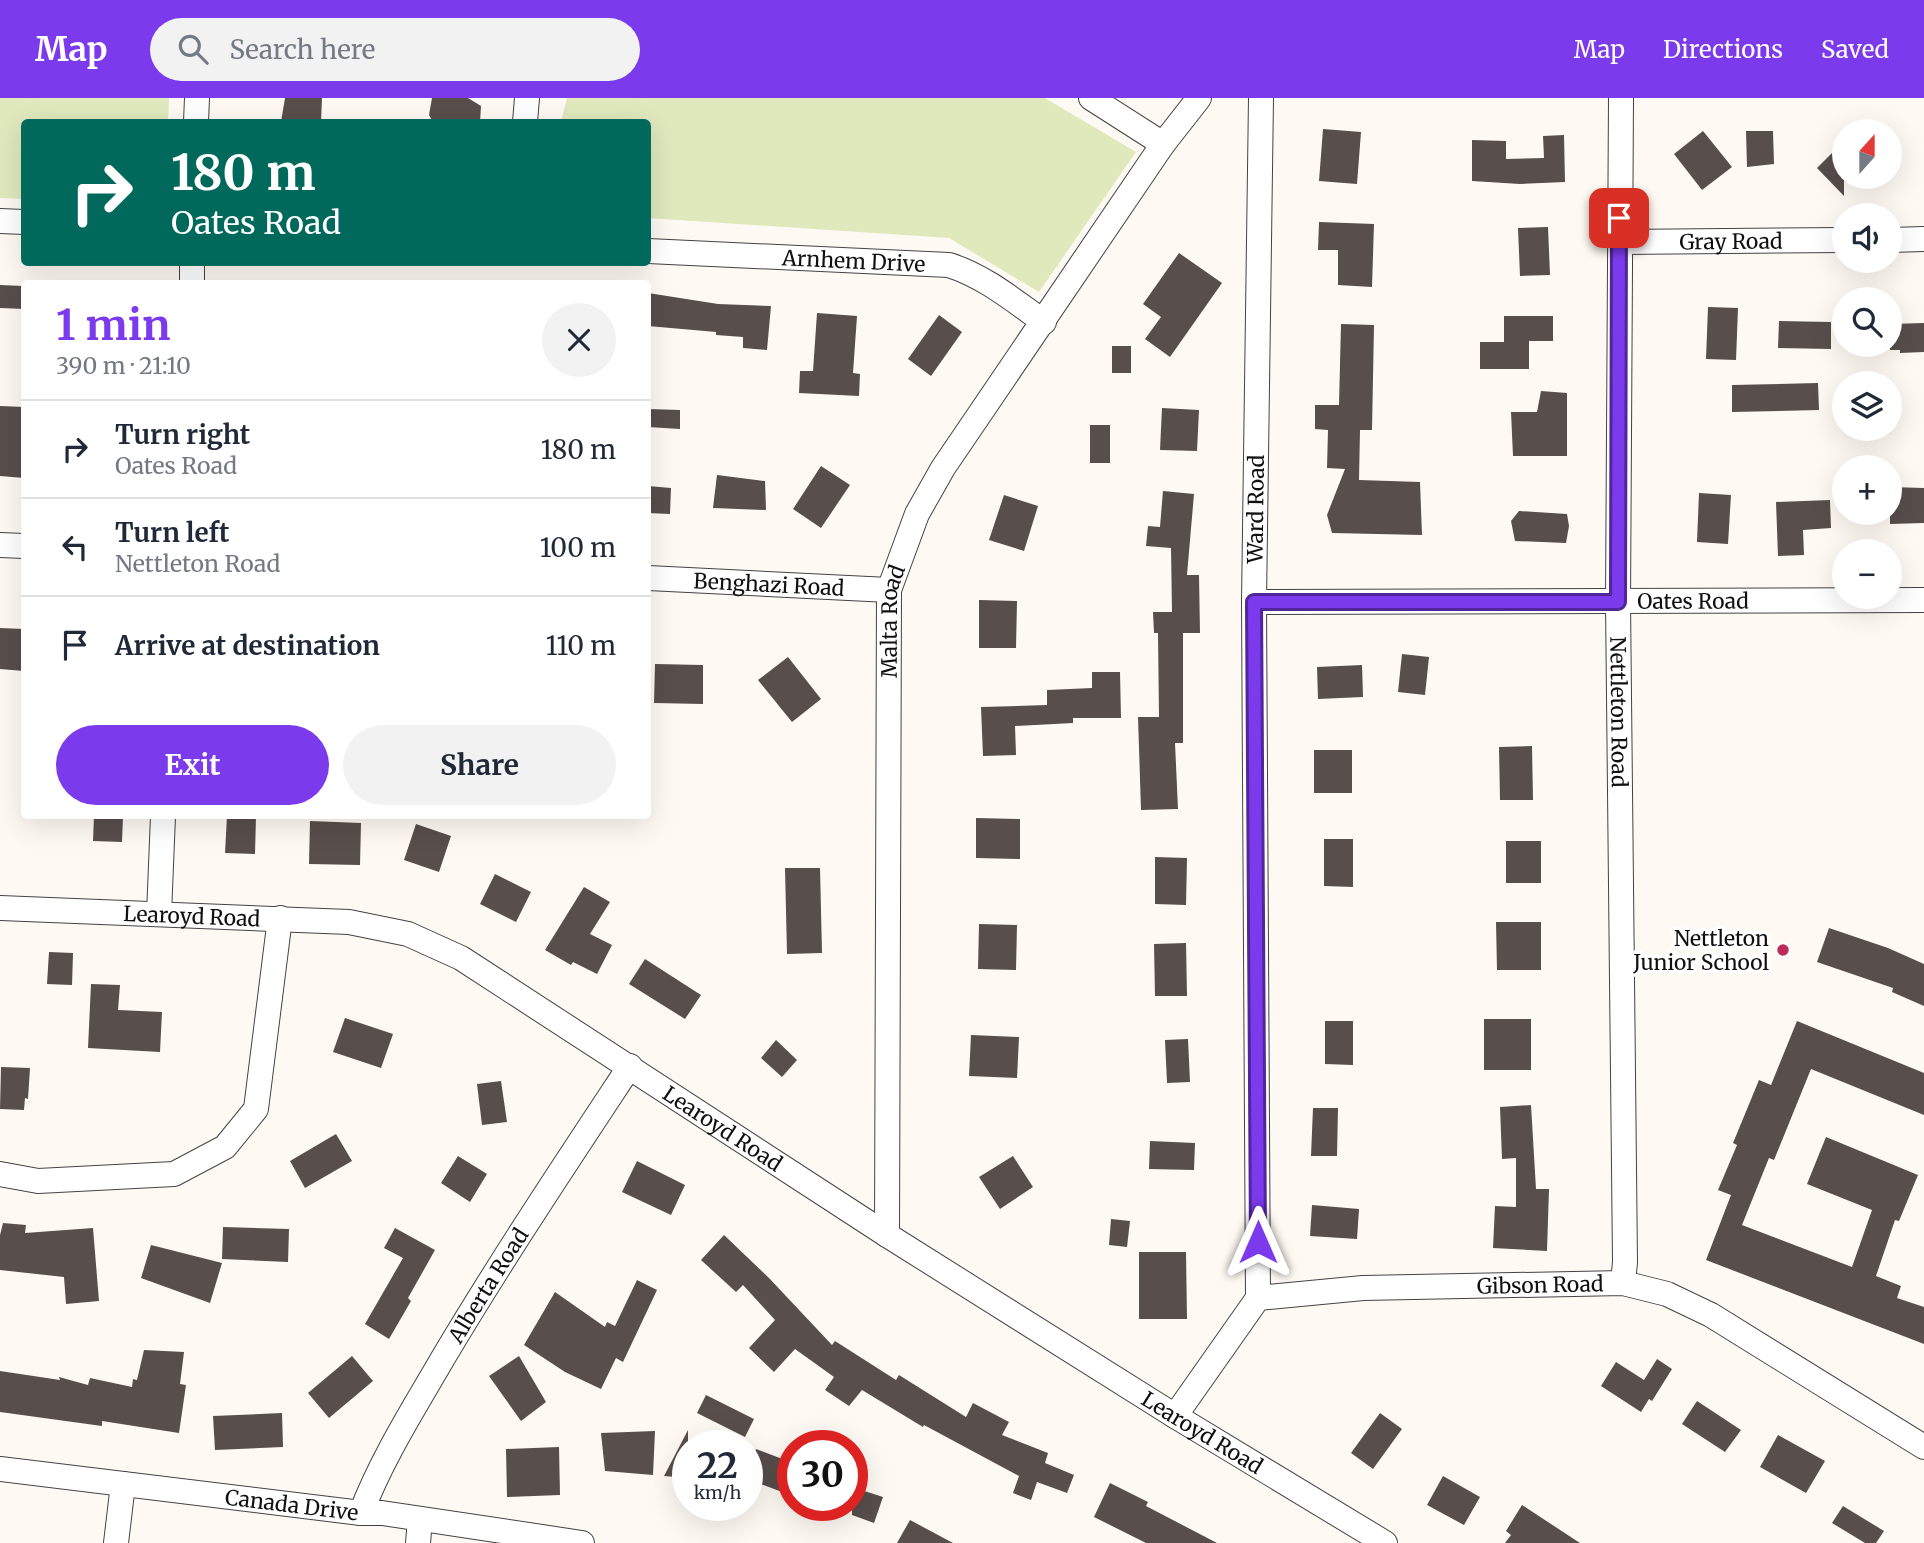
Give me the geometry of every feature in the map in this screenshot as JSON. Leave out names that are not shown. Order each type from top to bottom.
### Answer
[{"type":"street","points":[[196,119],[197,98]]},
{"type":"street","points":[[525,119],[527,98]]},
{"type":"street","points":[[1091,98],[1163,144]]},
{"type":"street","name":"Malta Road","points":[[887,1235],[889,590],[917,514],[943,468],[1163,144],[1199,98]]},
{"type":"street","name":"Ward Road","points":[[1258,1298],[1254,602],[1261,98]]},
{"type":"street","name":"Nettleton Road","points":[[1621,98],[1618,602],[1625,1262],[1623,1283]]},
{"type":"street","points":[[0,221],[21,222]]},
{"type":"street","points":[[1902,240],[1924,239]]},
{"type":"street","name":"Gray Road","points":[[1619,242],[1832,240]]},
{"type":"street","name":"Arnhem Drive","points":[[651,251],[949,265],[969,271],[1044,321]]},
{"type":"street","points":[[0,545],[21,546]]},
{"type":"street","name":"Benghazi Road","points":[[651,578],[889,590]]},
{"type":"street","name":"Oates Road","points":[[1254,602],[1924,600]]},
{"type":"street","points":[[159,914],[163,819]]},
{"type":"street","name":"Learoyd Road","points":[[0,908],[349,922],[408,934],[461,958],[887,1235],[1175,1416],[1385,1543]]},
{"type":"street","points":[[0,1174],[38,1181],[174,1174],[225,1147],[256,1109],[280,918]]},
{"type":"street","name":"Alberta Road","points":[[361,1513],[370,1489],[398,1435],[494,1272],[630,1066]]},
{"type":"street","name":"Gibson Road","points":[[1258,1298],[1363,1288],[1623,1283],[1667,1294],[1711,1315],[1924,1447]]},
{"type":"street","points":[[1175,1416],[1258,1298]]},
{"type":"street","name":"Canada Drive","points":[[0,1469],[361,1513],[419,1531],[582,1543]]},
{"type":"street","points":[[116,1543],[123,1484]]},
{"type":"green space","points":[[0,98],[169,98],[168,119],[21,119],[21,199],[0,198]]},
{"type":"green space","points":[[567,98],[1045,98],[1136,152],[1039,292],[949,238],[651,218],[651,119],[562,119]]},
{"type":"building","points":[[285,98],[322,98],[321,119],[282,119]]},
{"type":"building","points":[[432,98],[468,98],[481,106],[480,119],[431,119],[429,115]]},
{"type":"building","points":[[1323,129],[1361,132],[1357,184],[1319,181]]},
{"type":"building","points":[[1703,131],[1732,167],[1702,190],[1674,154]]},
{"type":"building","points":[[1746,131],[1773,131],[1774,164],[1747,167]]},
{"type":"building","points":[[1564,135],[1565,182],[1520,184],[1472,181],[1472,140],[1506,141],[1506,159],[1544,158],[1543,136]]},
{"type":"building","points":[[1832,153],[1832,184],[1817,168]]},
{"type":"building","points":[[1319,222],[1374,224],[1372,287],[1338,285],[1338,250],[1318,250]]},
{"type":"building","points":[[1548,227],[1550,275],[1520,276],[1518,228]]},
{"type":"building","points":[[1179,253],[1222,283],[1170,357],[1145,339],[1161,317],[1143,304]]},
{"type":"building","points":[[0,285],[21,286],[21,309],[0,308]]},
{"type":"building","points":[[651,293],[718,304],[771,306],[767,350],[743,348],[743,337],[716,335],[716,332],[651,326]]},
{"type":"building","points":[[1708,307],[1738,308],[1736,360],[1706,359]]},
{"type":"building","points":[[817,313],[857,316],[853,373],[860,374],[859,396],[799,393],[800,371],[813,371]]},
{"type":"building","points":[[939,315],[962,332],[931,376],[908,359]]},
{"type":"building","points":[[1504,316],[1553,316],[1553,341],[1529,341],[1529,369],[1480,369],[1480,342],[1504,342]]},
{"type":"building","points":[[1779,321],[1831,322],[1831,349],[1778,348]]},
{"type":"building","points":[[1924,323],[1924,352],[1902,353],[1902,324]]},
{"type":"building","points":[[1341,324],[1374,325],[1372,430],[1360,430],[1359,480],[1420,482],[1422,535],[1332,533],[1327,515],[1345,469],[1327,468],[1328,430],[1315,429],[1315,405],[1339,405]]},
{"type":"building","points":[[1112,346],[1131,346],[1131,373],[1112,373]]},
{"type":"building","points":[[1818,383],[1819,410],[1732,412],[1732,385]]},
{"type":"building","points":[[1541,391],[1567,393],[1567,456],[1513,456],[1511,412],[1537,412]]},
{"type":"building","points":[[0,406],[21,407],[21,478],[0,476]]},
{"type":"building","points":[[1162,408],[1199,410],[1197,451],[1160,450]]},
{"type":"building","points":[[651,409],[680,410],[680,429],[651,427]]},
{"type":"building","points":[[1090,425],[1110,425],[1110,463],[1090,463]]},
{"type":"building","points":[[821,466],[850,485],[821,528],[793,509]]},
{"type":"building","points":[[717,475],[765,481],[766,510],[713,508]]},
{"type":"building","points":[[651,486],[671,488],[670,514],[651,513]]},
{"type":"building","points":[[1902,487],[1924,488],[1924,523],[1902,524]]},
{"type":"building","points":[[1163,491],[1194,494],[1187,575],[1199,575],[1200,633],[1183,633],[1183,743],[1175,743],[1178,809],[1141,810],[1138,717],[1159,717],[1158,633],[1154,633],[1153,612],[1172,612],[1171,548],[1146,546],[1148,526],[1160,527]]},
{"type":"building","points":[[1699,493],[1731,495],[1728,544],[1697,542]]},
{"type":"building","points":[[1004,495],[1038,506],[1024,551],[989,540]]},
{"type":"building","points":[[1830,500],[1831,528],[1803,530],[1804,555],[1778,556],[1776,502]]},
{"type":"building","points":[[1519,511],[1567,514],[1569,526],[1566,543],[1515,541],[1511,521]]},
{"type":"building","points":[[979,600],[1017,601],[1016,648],[979,648]]},
{"type":"building","points":[[0,628],[21,629],[21,671],[0,669]]},
{"type":"building","points":[[1402,654],[1429,657],[1425,695],[1398,692]]},
{"type":"building","points":[[788,657],[821,699],[792,722],[758,680]]},
{"type":"building","points":[[655,664],[703,665],[703,704],[654,703]]},
{"type":"building","points":[[1362,665],[1363,697],[1318,699],[1317,667]]},
{"type":"building","points":[[1092,672],[1120,672],[1121,718],[1073,718],[1073,723],[1015,726],[1016,755],[983,756],[981,707],[1047,705],[1047,690],[1092,688]]},
{"type":"building","points":[[1532,746],[1533,800],[1500,800],[1499,747]]},
{"type":"building","points":[[1314,750],[1352,750],[1352,793],[1314,793]]},
{"type":"building","points":[[976,818],[1020,819],[1020,859],[976,858]]},
{"type":"building","points":[[94,819],[123,819],[122,842],[93,841]]},
{"type":"building","points":[[227,819],[256,819],[255,854],[225,853]]},
{"type":"building","points":[[310,821],[361,823],[360,865],[309,864]]},
{"type":"building","points":[[416,824],[451,836],[439,872],[404,860]]},
{"type":"building","points":[[1324,839],[1353,839],[1353,887],[1324,886]]},
{"type":"building","points":[[1506,841],[1541,841],[1541,883],[1506,883]]},
{"type":"building","points":[[1155,857],[1187,858],[1186,905],[1155,904]]},
{"type":"building","points":[[785,868],[820,868],[822,953],[787,954]]},
{"type":"building","points":[[495,874],[531,892],[516,922],[480,904]]},
{"type":"building","points":[[584,887],[610,902],[590,934],[612,945],[597,974],[573,962],[571,965],[545,950]]},
{"type":"building","points":[[1496,922],[1541,922],[1541,970],[1497,970]]},
{"type":"building","points":[[979,924],[1017,925],[1016,970],[978,969]]},
{"type":"building","points":[[1829,928],[1888,948],[1924,964],[1924,1006],[1892,992],[1893,988],[1817,962]]},
{"type":"building","points":[[1186,943],[1187,996],[1155,996],[1154,944]]},
{"type":"building","points":[[49,952],[73,953],[72,985],[47,984]]},
{"type":"building","points":[[645,959],[701,995],[685,1019],[629,984]]},
{"type":"building","points":[[91,984],[120,985],[118,1010],[162,1012],[160,1052],[88,1048]]},
{"type":"building","points":[[345,1018],[393,1034],[381,1068],[333,1052]]},
{"type":"building","points":[[1484,1019],[1531,1019],[1531,1070],[1484,1070]]},
{"type":"building","points":[[1325,1021],[1353,1021],[1353,1065],[1325,1064]]},
{"type":"building","points":[[1797,1021],[1924,1073],[1924,1115],[1811,1069],[1774,1160],[1769,1158],[1742,1225],[1852,1267],[1872,1210],[1807,1184],[1826,1137],[1918,1175],[1899,1221],[1895,1220],[1876,1276],[1901,1286],[1897,1298],[1924,1307],[1924,1344],[1706,1260],[1731,1195],[1718,1190],[1737,1145],[1733,1143],[1759,1080],[1771,1085]]},
{"type":"building","points":[[971,1035],[1019,1037],[1017,1078],[969,1076]]},
{"type":"building","points":[[1188,1039],[1190,1082],[1167,1083],[1165,1040]]},
{"type":"building","points":[[776,1040],[797,1060],[782,1077],[761,1058]]},
{"type":"building","points":[[1,1067],[30,1068],[28,1099],[25,1098],[24,1110],[0,1109]]},
{"type":"building","points":[[501,1081],[507,1122],[482,1125],[477,1084]]},
{"type":"building","points":[[1531,1105],[1536,1189],[1549,1189],[1547,1251],[1493,1248],[1495,1206],[1516,1207],[1516,1158],[1502,1159],[1500,1107]]},
{"type":"building","points":[[1313,1108],[1338,1108],[1337,1156],[1311,1156]]},
{"type":"building","points":[[336,1134],[352,1161],[305,1188],[290,1161]]},
{"type":"building","points":[[1150,1141],[1195,1143],[1194,1170],[1149,1169]]},
{"type":"building","points":[[458,1156],[487,1174],[470,1202],[441,1183]]},
{"type":"building","points":[[1013,1156],[1033,1187],[1000,1209],[979,1177]]},
{"type":"building","points":[[637,1161],[685,1185],[671,1215],[622,1192]]},
{"type":"building","points":[[1312,1205],[1359,1209],[1357,1239],[1310,1236]]},
{"type":"building","points":[[1111,1219],[1130,1221],[1127,1247],[1109,1245]]},
{"type":"building","points":[[3,1223],[26,1225],[25,1233],[93,1228],[99,1301],[66,1304],[64,1277],[0,1270],[0,1235]]},
{"type":"building","points":[[223,1227],[289,1229],[288,1262],[222,1259]]},
{"type":"building","points":[[395,1228],[435,1250],[389,1339],[365,1324],[403,1258],[384,1248]]},
{"type":"building","points":[[724,1235],[832,1345],[835,1341],[896,1380],[899,1375],[966,1417],[973,1403],[1009,1422],[1002,1435],[1048,1453],[1045,1463],[1074,1475],[1067,1493],[1037,1482],[1031,1500],[1013,1493],[1019,1476],[924,1425],[923,1427],[862,1390],[849,1406],[825,1390],[834,1377],[795,1349],[774,1372],[749,1348],[775,1320],[743,1285],[736,1292],[701,1260]]},
{"type":"building","points":[[151,1245],[222,1263],[210,1303],[141,1278]]},
{"type":"building","points":[[1139,1252],[1186,1252],[1187,1319],[1139,1319]]},
{"type":"building","points":[[637,1280],[657,1290],[623,1362],[616,1358],[601,1389],[565,1372],[524,1345],[555,1292],[605,1327],[607,1322],[615,1326]]},
{"type":"building","points":[[144,1350],[184,1352],[180,1384],[186,1385],[179,1433],[102,1421],[102,1426],[0,1412],[0,1371],[60,1380],[59,1377],[88,1385],[90,1378],[132,1387],[133,1379],[137,1380]]},
{"type":"building","points":[[352,1356],[373,1381],[329,1418],[308,1393]]},
{"type":"building","points":[[519,1356],[546,1402],[521,1421],[489,1376]]},
{"type":"building","points":[[1657,1359],[1672,1369],[1652,1401],[1649,1399],[1641,1412],[1601,1386],[1616,1362],[1644,1380]]},
{"type":"building","points":[[706,1395],[754,1419],[748,1430],[731,1430],[697,1413]]},
{"type":"building","points":[[1697,1401],[1741,1430],[1725,1452],[1682,1424]]},
{"type":"building","points":[[282,1413],[283,1447],[215,1450],[213,1416]]},
{"type":"building","points":[[1380,1413],[1402,1429],[1373,1469],[1351,1453]]},
{"type":"building","points":[[655,1431],[653,1475],[605,1471],[601,1433]]},
{"type":"building","points":[[1778,1435],[1825,1461],[1806,1493],[1760,1467]]},
{"type":"building","points":[[559,1447],[560,1495],[507,1497],[506,1449]]},
{"type":"building","points":[[763,1452],[777,1457],[777,1490],[763,1485]]},
{"type":"building","points":[[672,1461],[672,1477],[664,1476]]},
{"type":"building","points":[[1443,1476],[1480,1497],[1464,1525],[1427,1505]]},
{"type":"building","points":[[1110,1483],[1148,1502],[1146,1506],[1217,1543],[1146,1543],[1094,1517]]},
{"type":"building","points":[[868,1492],[883,1497],[874,1523],[868,1521]]},
{"type":"building","points":[[1522,1505],[1580,1543],[1505,1543],[1511,1535],[1506,1531]]},
{"type":"building","points":[[1843,1506],[1884,1531],[1876,1543],[1865,1543],[1832,1523]]},
{"type":"building","points":[[910,1520],[953,1543],[897,1543]]},
{"type":"place","name":"Nettleton Junior School","points":[[1783,950]]},
{"type":"route","points":[[1258,1242],[1254,602],[1618,602],[1619,218]]}]
